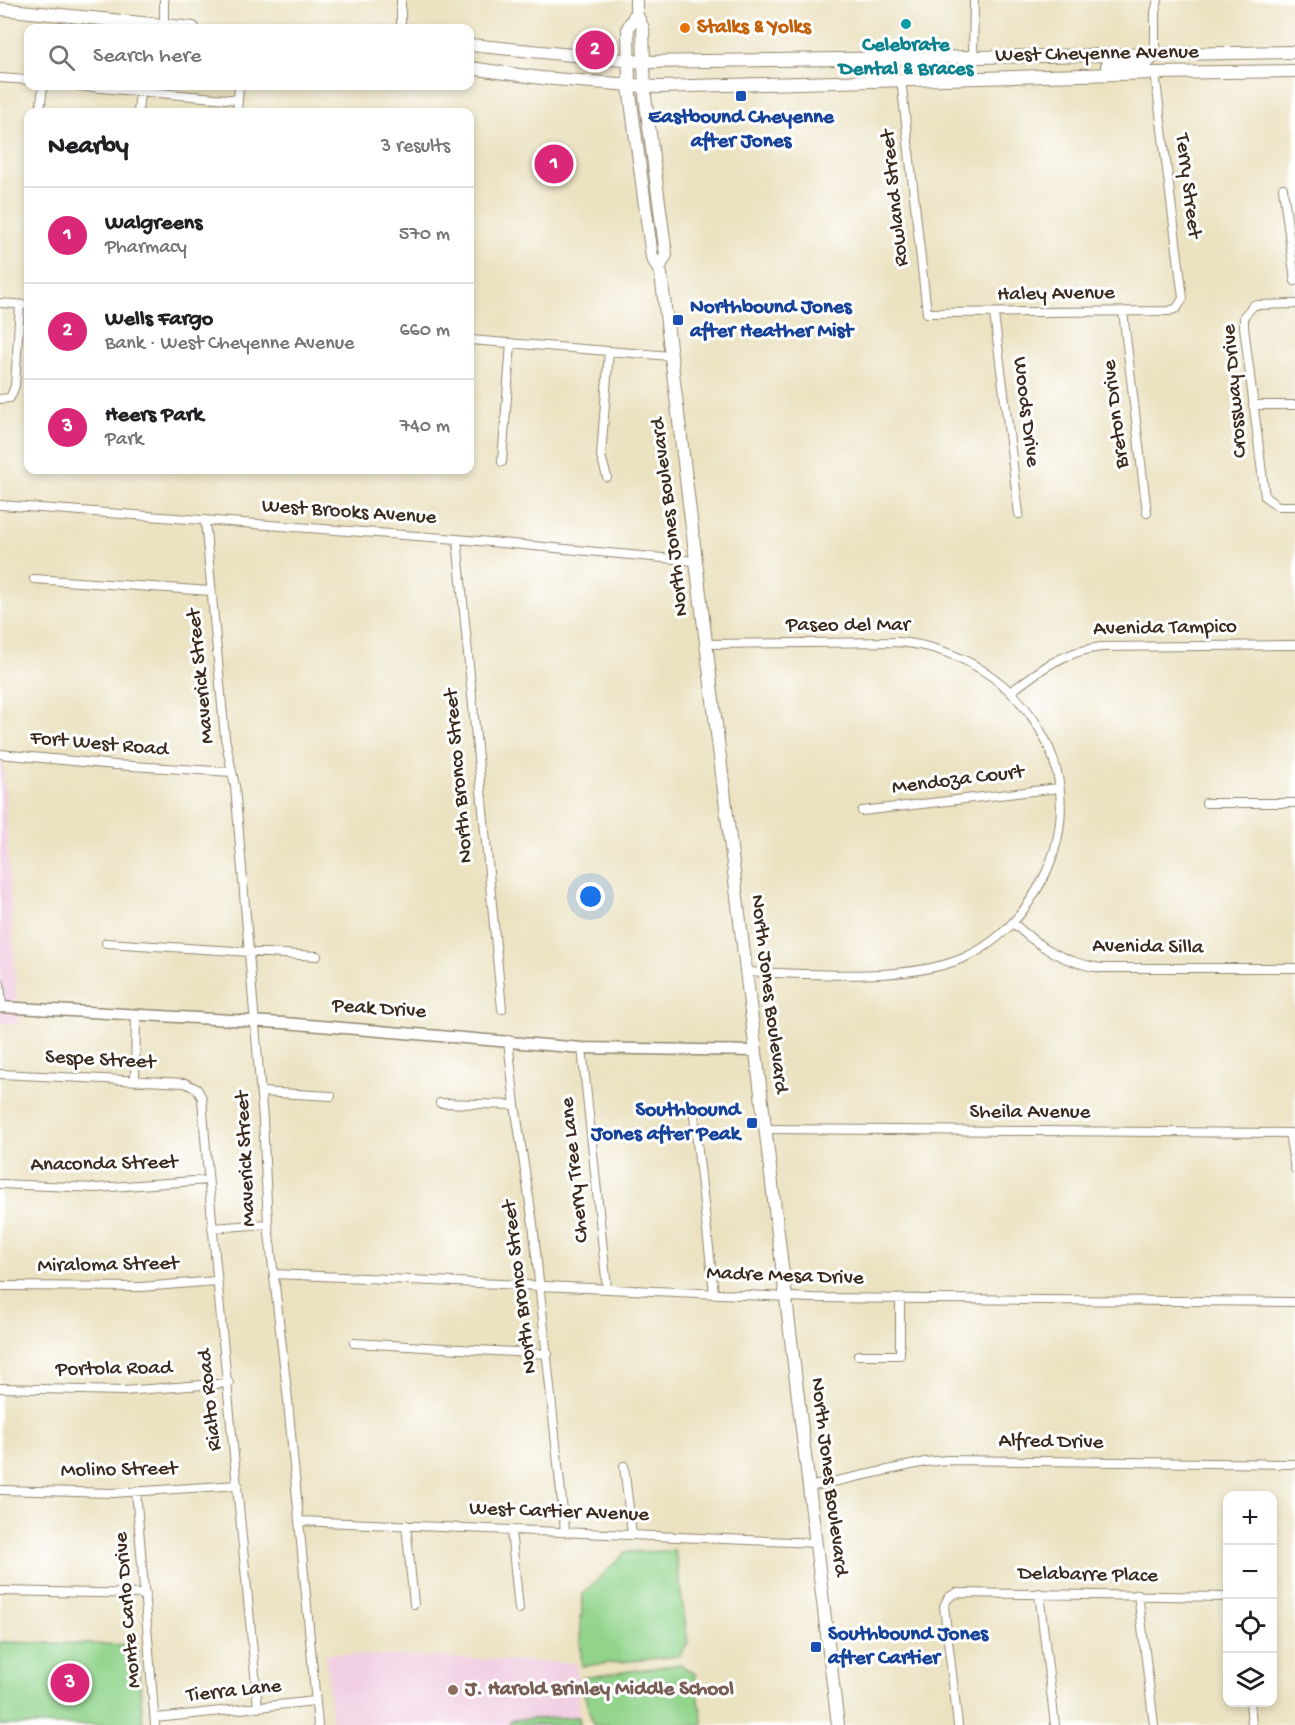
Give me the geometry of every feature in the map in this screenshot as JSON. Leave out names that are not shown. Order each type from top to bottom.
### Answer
[{"type":"main road","name":"North Jones Boulevard","points":[[636,6],[628,28],[629,87],[652,257],[659,268],[671,356],[838,1725]]},
{"type":"main road","name":"North Jones Boulevard","points":[[636,6],[643,28],[644,87],[666,255],[659,268]]},
{"type":"main road","points":[[0,9],[145,24]]},
{"type":"main road","name":"West Cheyenne Avenue","points":[[474,45],[643,62],[1295,52]]},
{"type":"main road","points":[[1155,72],[1163,62],[1262,57],[1279,52]]},
{"type":"main road","points":[[1047,75],[1062,70],[1147,63],[1155,54]]},
{"type":"main road","name":"West Cheyenne Avenue","points":[[474,68],[629,87],[1155,72],[1295,71]]},
{"type":"street","points":[[164,0],[164,24]]},
{"type":"street","points":[[401,0],[401,24]]},
{"type":"street","points":[[973,58],[974,0]]},
{"type":"street","points":[[1155,54],[1155,12],[1158,0]]},
{"type":"street","name":"Terry Street","points":[[1155,72],[1182,303]]},
{"type":"street","points":[[0,78],[24,80]]},
{"type":"street","name":"Rowland Street","points":[[901,79],[927,313]]},
{"type":"street","points":[[40,108],[43,90]]},
{"type":"street","points":[[120,90],[238,100]]},
{"type":"street","points":[[237,108],[239,90]]},
{"type":"street","points":[[138,108],[140,92]]},
{"type":"street","points":[[1283,188],[1295,281]]},
{"type":"street","points":[[0,303],[24,305],[15,386],[10,398],[0,399]]},
{"type":"street","name":"Haley Avenue","points":[[927,313],[1169,311],[1182,303]]},
{"type":"street","name":"Crossway Drive","points":[[1295,304],[1254,305],[1244,316],[1265,496],[1270,503],[1278,506],[1295,506]]},
{"type":"street","name":"Breton Drive","points":[[1123,312],[1147,513]]},
{"type":"street","name":"Woods Drive","points":[[994,314],[1019,514]]},
{"type":"street","points":[[474,340],[671,356]]},
{"type":"street","points":[[502,462],[511,343]]},
{"type":"street","points":[[607,477],[601,456],[609,351]]},
{"type":"street","points":[[1253,405],[1295,405]]},
{"type":"street","name":"West Brooks Avenue","points":[[0,505],[457,539],[695,561]]},
{"type":"street","name":"Maverick Street","points":[[205,520],[224,729],[235,786],[261,1092],[268,1224],[318,1725]]},
{"type":"street","name":"North Bronco Street","points":[[457,539],[502,1009]]},
{"type":"street","name":"Maverick Street","points":[[34,579],[211,591]]},
{"type":"street","name":"Paseo del Mar","points":[[705,644],[919,644],[955,654],[992,674],[1012,691],[1035,721],[1053,758],[1059,788],[1060,809],[1056,847],[1045,877],[1013,923],[972,954],[926,970],[877,973],[745,972]]},
{"type":"street","name":"Avenida Tampico","points":[[1012,691],[1048,663],[1082,650],[1101,647],[1295,645]]},
{"type":"street","name":"Fort West Road","points":[[0,754],[115,765],[231,772]]},
{"type":"street","name":"Mendoza Court","points":[[862,810],[1059,788]]},
{"type":"street","points":[[1206,803],[1295,803]]},
{"type":"street","name":"Avenida Silla","points":[[1013,923],[1037,945],[1083,966],[1295,968]]},
{"type":"street","points":[[106,943],[317,956]]},
{"type":"street","points":[[0,983],[1,1007]]},
{"type":"street","name":"Peak Drive","points":[[1,1007],[255,1021],[508,1040],[582,1048],[755,1051]]},
{"type":"street","points":[[135,1081],[136,1015]]},
{"type":"street","name":"North Bronco Street","points":[[508,1040],[514,1105],[533,1224],[565,1531]]},
{"type":"street","name":"Cherry Tree Lane","points":[[582,1048],[607,1288]]},
{"type":"street","name":"Sespe Street","points":[[0,1074],[185,1083],[197,1089]]},
{"type":"street","name":"Rialto Road","points":[[197,1089],[202,1098],[216,1281],[229,1383],[258,1708]]},
{"type":"street","points":[[261,1092],[331,1096]]},
{"type":"street","points":[[440,1103],[514,1105]]},
{"type":"street","points":[[694,1115],[714,1293]]},
{"type":"street","name":"Sheila Avenue","points":[[765,1129],[1292,1133]]},
{"type":"street","points":[[1292,1133],[1295,1169]]},
{"type":"street","name":"Anaconda Street","points":[[0,1184],[97,1188],[208,1180]]},
{"type":"street","points":[[212,1228],[268,1224]]},
{"type":"street","name":"Madre Mesa Drive","points":[[274,1274],[786,1296],[1295,1302]]},
{"type":"street","name":"Miraloma Street","points":[[0,1286],[141,1287],[216,1281]]},
{"type":"street","points":[[858,1355],[900,1355],[900,1299]]},
{"type":"street","points":[[354,1344],[548,1354]]},
{"type":"street","name":"Portola Road","points":[[0,1388],[123,1391],[229,1383]]},
{"type":"street","name":"Alfred Drive","points":[[809,1487],[925,1462],[948,1460],[1295,1464]]},
{"type":"street","points":[[624,1466],[632,1534]]},
{"type":"street","name":"Molino Street","points":[[0,1490],[136,1491],[238,1485]]},
{"type":"street","name":"Monte Carlo Drive","points":[[136,1491],[156,1721]]},
{"type":"street","name":"West Cartier Avenue","points":[[299,1521],[816,1543]]},
{"type":"street","points":[[406,1525],[414,1604]]},
{"type":"street","points":[[511,1530],[519,1609]]},
{"type":"street","points":[[0,1591],[146,1594]]},
{"type":"street","name":"Delabarre Place","points":[[958,1725],[944,1606],[948,1598],[956,1593],[1223,1597]]},
{"type":"street","points":[[1039,1593],[1055,1725]]},
{"type":"street","points":[[1138,1594],[1154,1725]]},
{"type":"street","name":"Tierra Lane","points":[[156,1721],[315,1701]]},
{"type":"street","points":[[1250,1707],[1252,1725]]},
{"type":"shaded area","points":[[0,752],[2,752],[18,1024],[0,1023]]},
{"type":"shaded area","name":"J. Harold Brinley Middle School","points":[[326,1653],[576,1663],[579,1717],[510,1720],[510,1725],[332,1725]]},
{"type":"green space","points":[[675,1551],[688,1643],[679,1656],[582,1666],[580,1639],[583,1594],[626,1552]]},
{"type":"green space","points":[[0,1642],[137,1645],[143,1725],[0,1725]]},
{"type":"green space","points":[[680,1664],[695,1674],[703,1725],[593,1725],[580,1678]]},
{"type":"green space","points":[[579,1717],[580,1725],[510,1725],[510,1720]]},
{"type":"place","name":"Celebrate Dental & Braces","points":[[906,24]]},
{"type":"place","name":"Stalks & Yolks","points":[[685,28]]},
{"type":"place","name":"Wells Fargo","points":[[595,50]]},
{"type":"place","name":"Eastbound Cheyenne after Jones","points":[[741,96]]},
{"type":"place","name":"Walgreens","points":[[554,164]]},
{"type":"place","name":"Northbound Jones after Heather Mist","points":[[678,320]]},
{"type":"place","name":"Southbound Jones after Peak","points":[[752,1123]]},
{"type":"place","name":"Southbound Jones after Cartier","points":[[816,1647]]},
{"type":"place","name":"Heers Park","points":[[70,1683]]},
{"type":"place","name":"J. Harold Brinley Middle School","points":[[453,1690]]}]
